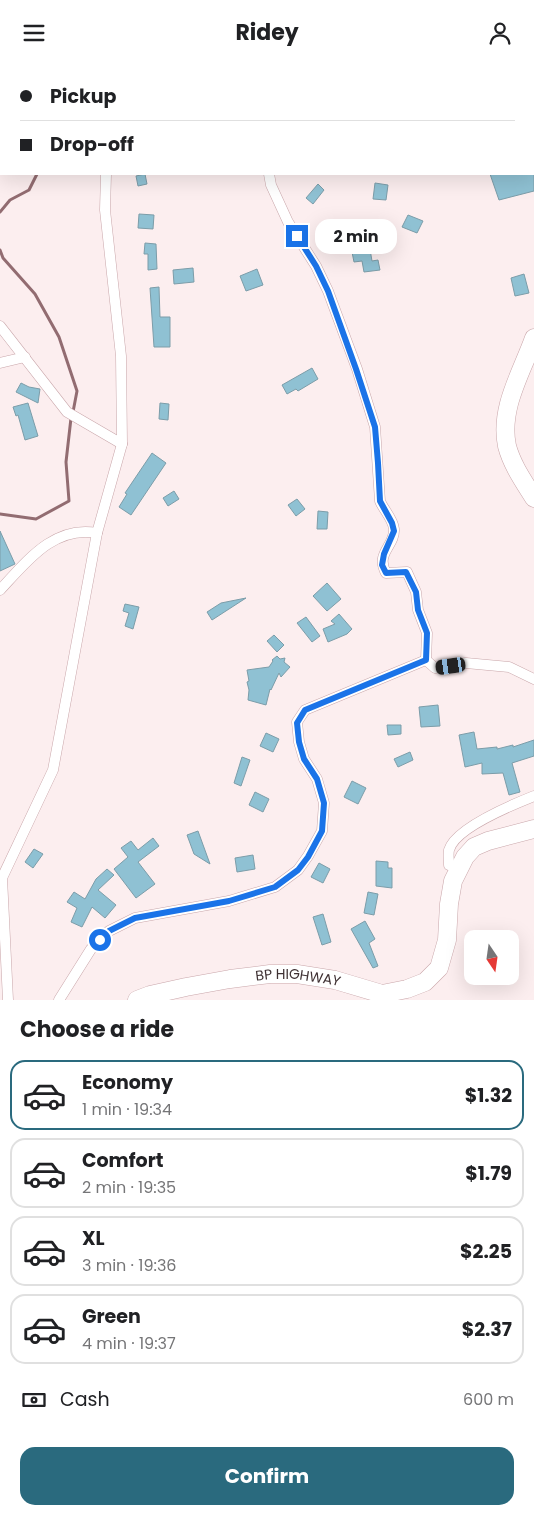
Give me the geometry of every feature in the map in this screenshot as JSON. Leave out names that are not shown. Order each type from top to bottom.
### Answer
[{"type":"highway","points":[[534,338],[509,403],[506,420],[507,446],[518,473],[534,498]]},
{"type":"highway","name":"BP HIGHWAY","points":[[137,1000],[186,987],[270,974],[297,974],[325,979],[382,994],[407,989],[425,982],[439,968],[447,940],[449,904],[453,881],[459,867],[474,847],[488,841],[534,829]]},
{"type":"street","points":[[8,1000],[2,878],[53,770],[97,533],[122,444],[121,356],[105,210],[106,175]]},
{"type":"street","points":[[269,175],[271,185],[288,222],[316,266],[328,291],[375,427],[380,501],[392,523],[394,531],[384,554],[382,565],[386,573],[406,572],[416,592],[418,610],[427,633],[426,660]]},
{"type":"street","points":[[0,326],[67,412],[122,444]]},
{"type":"street","points":[[0,363],[25,357]]},
{"type":"street","points":[[0,590],[41,548],[65,534],[84,531],[97,533]]},
{"type":"street","points":[[426,660],[435,668],[466,663],[509,667],[534,679]]},
{"type":"street","points":[[59,1000],[91,949],[109,931],[135,918],[229,901],[275,887],[298,870],[308,857],[322,831],[324,803],[317,779],[304,759],[299,742],[297,723],[305,710],[426,660]]},
{"type":"street","points":[[459,867],[449,865],[449,849],[459,836],[471,826],[516,803],[534,797]]},
{"type":"building","points":[[145,175],[147,184],[138,186],[136,176]]},
{"type":"building","points":[[490,175],[534,175],[534,191],[499,200]]},
{"type":"building","points":[[375,183],[388,185],[386,200],[373,199]]},
{"type":"building","points":[[318,184],[324,190],[313,204],[306,198]]},
{"type":"building","points":[[139,214],[154,215],[153,229],[138,228]]},
{"type":"building","points":[[408,215],[423,221],[417,233],[402,227]]},
{"type":"building","points":[[145,243],[156,244],[157,269],[148,270],[148,254],[144,254]]},
{"type":"building","points":[[369,243],[372,261],[378,260],[380,270],[364,272],[362,261],[354,262],[351,247]]},
{"type":"building","points":[[193,268],[194,282],[174,284],[173,270]]},
{"type":"building","points":[[257,269],[263,285],[246,291],[240,276]]},
{"type":"building","points":[[524,274],[529,293],[515,296],[511,278]]},
{"type":"building","points":[[159,287],[160,317],[170,317],[170,347],[154,347],[150,288]]},
{"type":"building","points":[[312,368],[318,379],[298,391],[296,389],[287,394],[282,385]]},
{"type":"building","points":[[21,383],[40,389],[38,403],[16,392]]},
{"type":"building","points":[[28,403],[38,436],[25,440],[18,415],[16,416],[13,407]]},
{"type":"building","points":[[160,403],[169,404],[168,420],[159,419]]},
{"type":"building","points":[[152,453],[166,463],[131,515],[119,507],[127,494],[125,493]]},
{"type":"building","points":[[174,491],[179,499],[168,506],[163,498]]},
{"type":"building","points":[[297,499],[305,509],[296,516],[288,505]]},
{"type":"building","points":[[318,511],[328,512],[327,529],[317,529]]},
{"type":"building","points":[[0,531],[15,564],[0,571]]},
{"type":"building","points":[[327,583],[341,599],[327,611],[313,596]]},
{"type":"building","points":[[246,598],[212,620],[207,612],[221,603]]},
{"type":"building","points":[[125,604],[139,607],[133,629],[125,626],[129,613],[123,611]]},
{"type":"building","points":[[339,614],[352,629],[347,634],[328,642],[323,629],[335,624],[331,621]]},
{"type":"building","points":[[306,617],[320,636],[312,642],[297,623]]},
{"type":"building","points":[[274,635],[284,645],[277,652],[267,641]]},
{"type":"building","points":[[277,656],[280,659],[285,658],[284,662],[290,667],[281,677],[279,673],[270,689],[266,705],[248,700],[249,690],[247,682],[249,681],[247,670],[269,667],[272,660]]},
{"type":"building","points":[[438,705],[440,726],[421,727],[419,707]]},
{"type":"building","points":[[387,725],[401,725],[401,734],[388,735]]},
{"type":"building","points":[[474,732],[477,749],[497,747],[497,749],[513,745],[513,747],[534,740],[534,756],[512,763],[520,792],[509,795],[503,773],[482,774],[482,763],[465,767],[459,735]]},
{"type":"building","points":[[266,733],[279,739],[273,752],[260,746]]},
{"type":"building","points":[[410,752],[413,760],[398,767],[394,759]]},
{"type":"building","points":[[242,757],[250,760],[241,786],[234,783]]},
{"type":"building","points":[[352,781],[366,788],[358,804],[344,797]]},
{"type":"building","points":[[255,792],[269,799],[263,812],[249,805]]},
{"type":"building","points":[[198,831],[210,864],[194,854],[187,835]]},
{"type":"building","points":[[153,838],[159,846],[138,862],[155,884],[136,898],[114,869],[128,857],[121,848],[131,841],[138,850]]},
{"type":"building","points":[[34,849],[43,854],[33,868],[25,862]]},
{"type":"building","points":[[253,855],[255,869],[237,872],[235,858]]},
{"type":"building","points":[[376,861],[388,862],[388,868],[392,868],[392,888],[376,886]]},
{"type":"building","points":[[319,863],[330,869],[323,883],[311,877]]},
{"type":"building","points":[[107,869],[114,875],[98,890],[116,905],[105,918],[92,907],[82,927],[71,922],[77,908],[67,902],[74,892],[85,899],[96,879]]},
{"type":"building","points":[[368,892],[378,894],[374,915],[364,913]]},
{"type":"building","points":[[323,914],[331,942],[322,945],[313,917]]},
{"type":"building","points":[[365,921],[375,939],[369,943],[378,966],[373,968],[351,929]]},
{"type":"waterway","points":[[0,212],[10,200],[29,190],[36,175]]},
{"type":"waterway","points":[[0,250],[3,258],[35,294],[59,337],[77,391],[73,412]]},
{"type":"waterway","points":[[0,514],[36,519],[69,501],[66,462],[71,418]]},
{"type":"route","points":[[100,940],[109,931],[135,918],[229,901],[275,887],[298,870],[308,857],[322,831],[324,803],[317,779],[304,759],[299,742],[297,723],[305,710],[426,660],[427,633],[418,610],[416,592],[406,572],[386,573],[382,565],[384,554],[394,531],[392,523],[380,501],[375,427],[328,291],[316,266],[297,236]]}]
